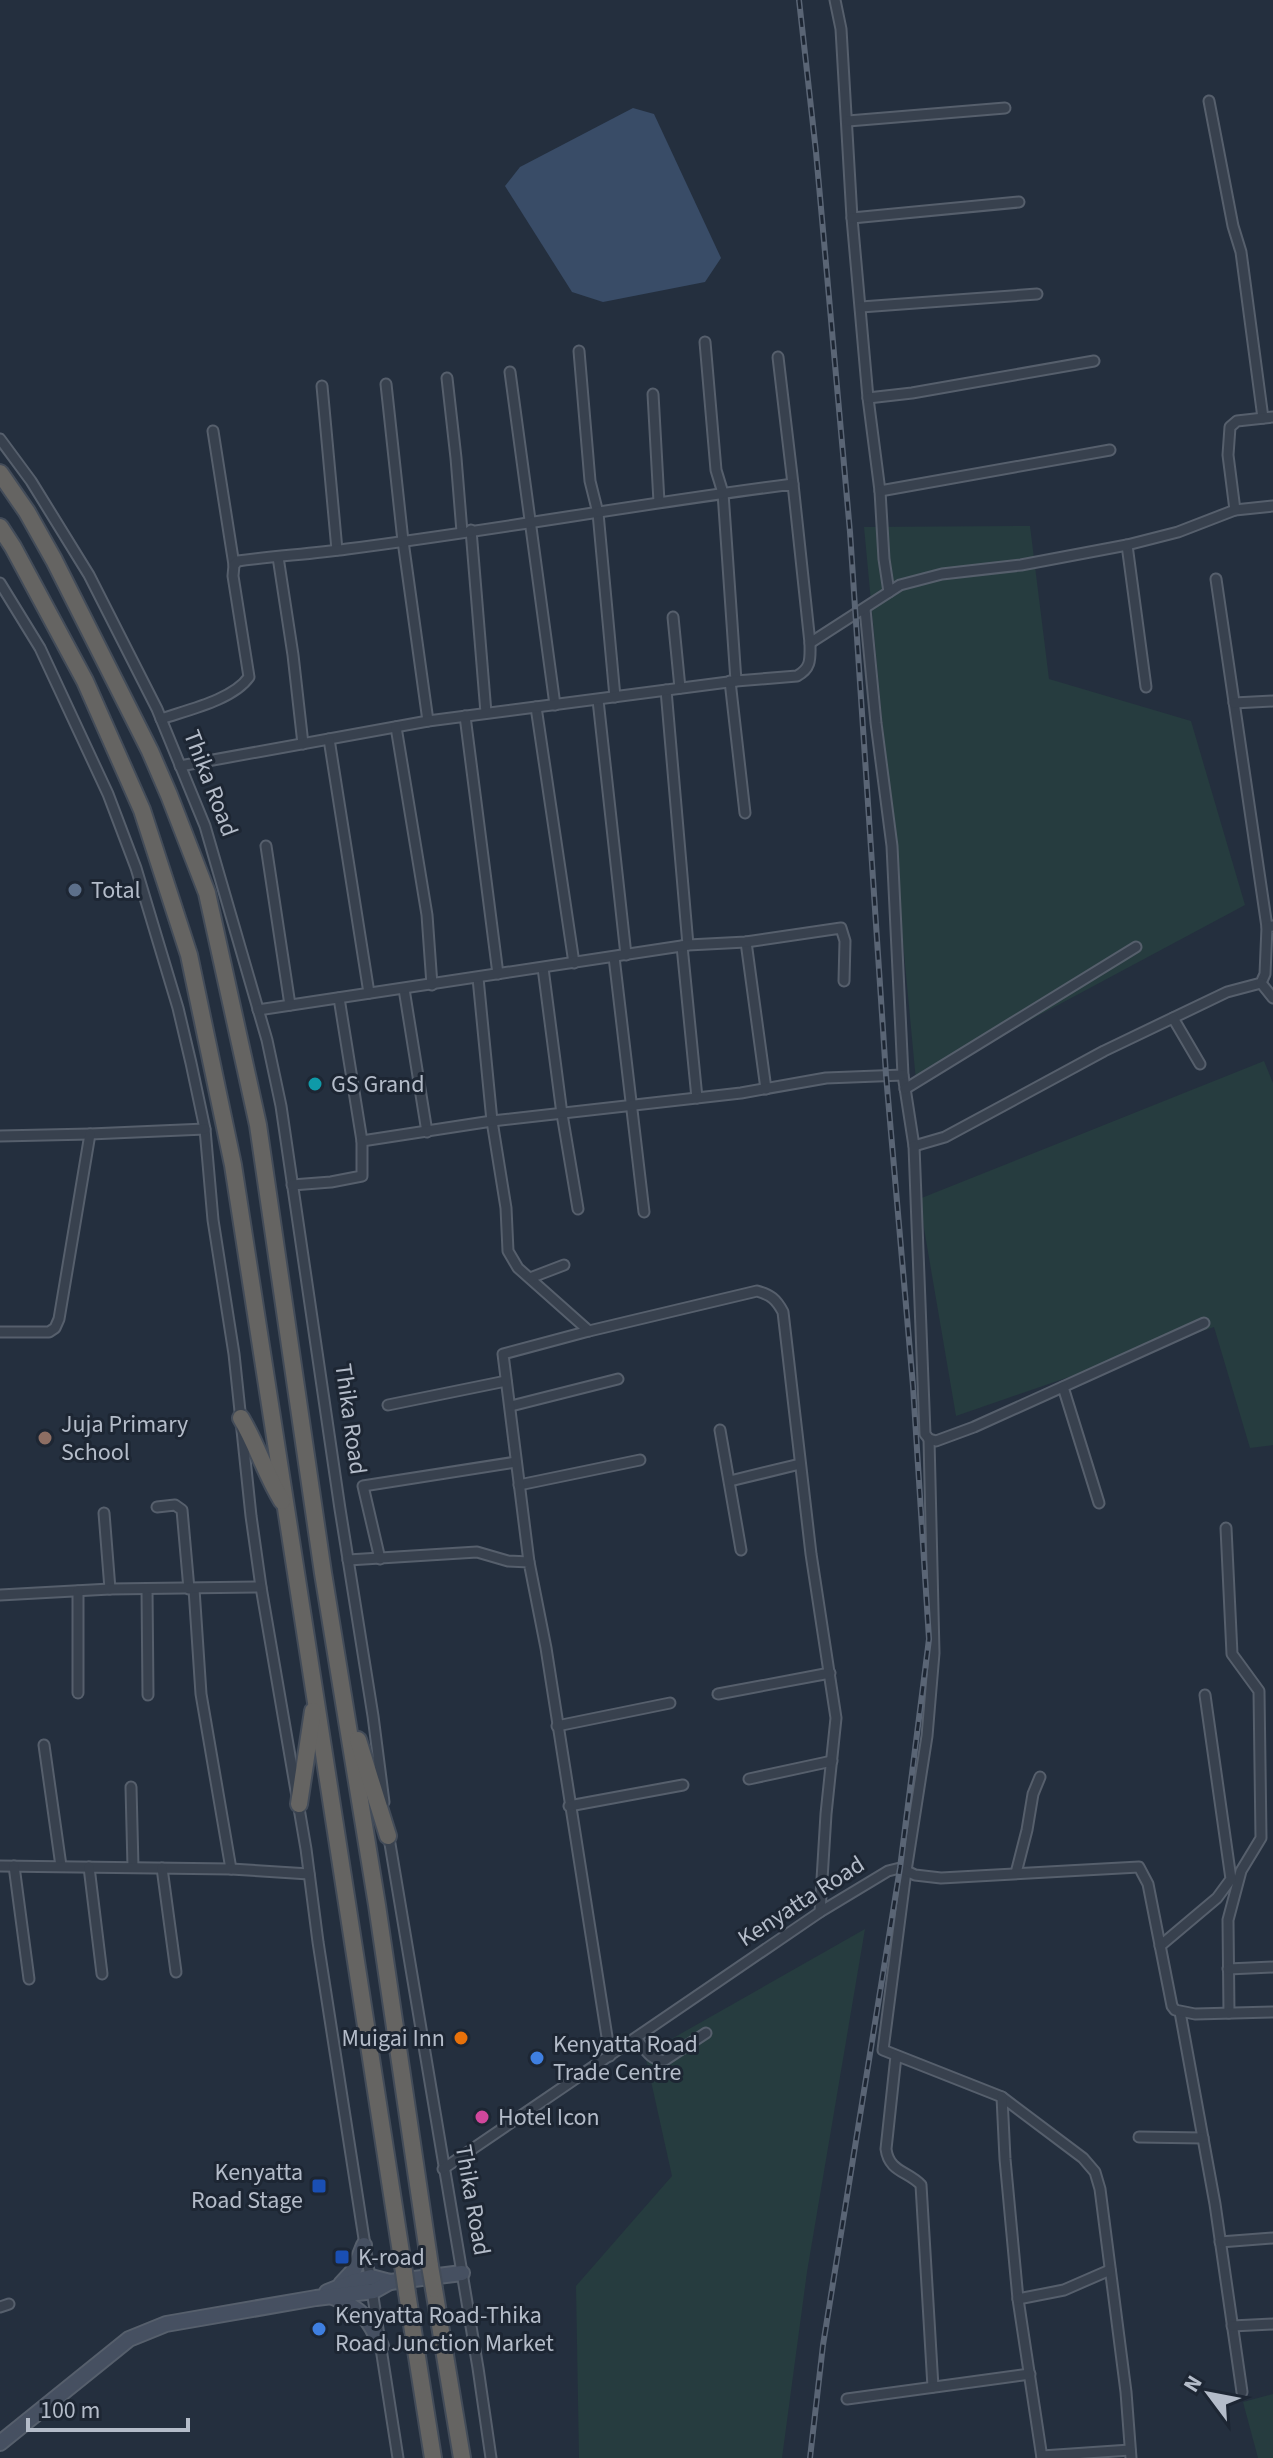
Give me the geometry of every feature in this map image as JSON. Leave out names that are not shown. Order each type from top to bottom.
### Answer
[{"type":"highway","name":"Thika Road","points":[[0,473],[54,560],[143,737],[207,893],[258,1125],[430,2266],[462,2458]]},
{"type":"highway","points":[[0,527],[98,710],[142,810],[189,955],[233,1165],[433,2458]]},
{"type":"highway","points":[[241,1418],[266,1474],[287,1509]]},
{"type":"highway","points":[[299,1804],[316,1693]]},
{"type":"highway","points":[[343,1697],[388,1836]]},
{"type":"main road","points":[[328,2294],[354,2270],[364,2245]]},
{"type":"main road","points":[[0,2443],[129,2339],[147,2330],[372,2284],[462,2273]]},
{"type":"main road","points":[[328,2294],[361,2311],[381,2346]]},
{"type":"street","points":[[835,0],[841,29],[852,218],[889,592]]},
{"type":"street","points":[[1209,101],[1233,226],[1241,252],[1268,418],[1237,421],[1230,427],[1228,455],[1235,510]]},
{"type":"street","points":[[848,121],[1005,108]]},
{"type":"street","points":[[852,218],[1019,202]]},
{"type":"street","points":[[861,307],[1037,294]]},
{"type":"street","points":[[705,342],[716,470],[723,493],[733,681],[745,813]]},
{"type":"street","points":[[579,351],[591,491],[598,513],[615,697]]},
{"type":"street","points":[[180,766],[428,721],[733,681],[797,676],[805,672],[810,664],[810,643],[778,357]]},
{"type":"street","points":[[868,398],[1094,361]]},
{"type":"street","points":[[510,372],[555,705]]},
{"type":"street","points":[[447,378],[486,713]]},
{"type":"street","points":[[386,384],[403,541],[428,721]]},
{"type":"street","points":[[322,386],[337,550]]},
{"type":"street","points":[[653,394],[659,502]]},
{"type":"street","points":[[161,719],[229,694],[249,677],[213,431]]},
{"type":"street","name":"Thika Road","points":[[0,439],[31,481],[89,575],[161,719],[205,826],[267,1040],[281,1106],[373,1716],[388,1836],[491,2458]]},
{"type":"street","points":[[880,491],[1110,450]]},
{"type":"street","points":[[234,565],[238,561],[403,541],[793,484]]},
{"type":"street","points":[[810,643],[900,585],[942,574],[1021,565],[1127,545],[1178,532],[1235,510],[1273,506]]},
{"type":"street","points":[[1127,545],[1146,687]]},
{"type":"street","points":[[278,557],[303,744]]},
{"type":"street","points":[[1216,579],[1270,926],[1265,974],[1261,983]]},
{"type":"street","points":[[0,583],[40,648],[108,794],[136,868],[178,1008],[205,1129],[213,1220],[234,1354],[261,1587],[299,1804],[398,2458]]},
{"type":"street","points":[[865,609],[892,846],[903,1075],[914,1146],[925,1434],[936,1441],[943,1439],[1204,1323]]},
{"type":"street","points":[[673,617],[680,688]]},
{"type":"street","points":[[666,690],[697,1098]]},
{"type":"street","points":[[598,700],[626,955]]},
{"type":"street","points":[[1234,703],[1273,701]]},
{"type":"street","points":[[536,707],[574,963]]},
{"type":"street","points":[[465,716],[498,974]]},
{"type":"street","points":[[396,727],[427,915],[432,985]]},
{"type":"street","points":[[329,739],[369,993]]},
{"type":"street","points":[[266,846],[290,1005]]},
{"type":"street","points":[[258,1010],[685,946],[746,942],[841,928],[845,941],[844,981]]},
{"type":"street","points":[[746,942],[766,1089]]},
{"type":"street","points":[[905,1089],[1136,947]]},
{"type":"street","points":[[614,957],[644,1212]]},
{"type":"street","points":[[543,968],[578,1209]]},
{"type":"street","points":[[478,978],[492,1121],[506,1208],[508,1251],[514,1263],[589,1331]]},
{"type":"street","points":[[1261,983],[1273,998]]},
{"type":"street","points":[[914,1146],[945,1137],[1104,1051],[1227,992],[1261,983]]},
{"type":"street","points":[[404,989],[427,1132]]},
{"type":"street","points":[[292,1185],[362,1176],[362,1141],[339,998]]},
{"type":"street","points":[[1173,1018],[1200,1064]]},
{"type":"street","points":[[362,1141],[492,1121],[766,1089],[826,1078],[903,1075]]},
{"type":"street","points":[[0,1136],[205,1129]]},
{"type":"street","points":[[0,1332],[49,1332],[55,1328],[90,1134]]},
{"type":"street","points":[[530,1278],[564,1265]]},
{"type":"street","points":[[610,2056],[544,1633],[529,1562],[503,1354],[757,1291],[770,1294],[777,1301],[783,1312],[811,1554],[836,1718],[820,1912]]},
{"type":"street","points":[[511,1406],[618,1379]]},
{"type":"street","points":[[388,1405],[506,1381]]},
{"type":"street","points":[[1063,1387],[1099,1503]]},
{"type":"street","points":[[720,1430],[741,1550]]},
{"type":"street","points":[[929,1439],[934,1653],[927,1736],[883,2050],[1002,2097],[1059,2138],[1095,2172],[1100,2189],[1126,2392],[1130,2454],[1042,2457],[1018,2299],[1002,2097]]},
{"type":"street","points":[[519,1485],[640,1460]]},
{"type":"street","points":[[380,1559],[363,1486],[516,1462]]},
{"type":"street","points":[[730,1481],[800,1464]]},
{"type":"street","points":[[157,1507],[175,1505],[182,1510],[201,1694],[231,1869]]},
{"type":"street","points":[[104,1513],[110,1589]]},
{"type":"street","points":[[1226,1528],[1232,1654],[1259,1691],[1261,1838],[1241,1871],[1228,1920],[1229,2013]]},
{"type":"street","points":[[348,1560],[477,1552],[508,1561],[529,1562]]},
{"type":"street","points":[[0,1595],[110,1589],[261,1587]]},
{"type":"street","points":[[147,1589],[148,1695]]},
{"type":"street","points":[[78,1591],[78,1693]]},
{"type":"street","points":[[718,1694],[830,1673]]},
{"type":"street","points":[[1160,1946],[1217,1898],[1231,1879],[1205,1695]]},
{"type":"street","points":[[557,1726],[670,1703]]},
{"type":"street","points":[[44,1745],[61,1866]]},
{"type":"street","points":[[749,1779],[832,1761]]},
{"type":"street","points":[[1016,1873],[1033,1794],[1040,1777]]},
{"type":"street","points":[[569,1806],[683,1785]]},
{"type":"street","points":[[131,1787],[133,1867]]},
{"type":"street","points":[[0,1866],[231,1869],[309,1874]]},
{"type":"street","points":[[14,1866],[29,1979]]},
{"type":"street","points":[[89,1867],[102,1974]]},
{"type":"street","name":"Kenyatta Road","points":[[443,2169],[820,1912],[888,1871],[900,1868],[915,1875],[941,1878],[1139,1867],[1148,1884],[1172,2006],[1180,2012],[1220,2242],[1242,2392]]},
{"type":"street","points":[[162,1868],[176,1972]]},
{"type":"street","points":[[1228,1969],[1273,1967]]},
{"type":"street","points":[[1180,2012],[1273,2012]]},
{"type":"street","points":[[636,2038],[658,2061],[665,2060],[706,2033]]},
{"type":"street","points":[[896,2056],[887,2159],[898,2171],[915,2178],[921,2185],[933,2387]]},
{"type":"street","points":[[1139,2137],[1203,2138]]},
{"type":"street","points":[[1220,2242],[1273,2238]]},
{"type":"street","points":[[1018,2299],[1064,2290],[1110,2270]]},
{"type":"street","points":[[1232,2326],[1273,2324]]},
{"type":"street","points":[[847,2399],[1030,2374]]},
{"type":"green space","points":[[1030,526],[1049,679],[1191,721],[1245,905],[916,1081],[864,527]]},
{"type":"green space","points":[[1264,1061],[1273,1083],[1273,1445],[1250,1448],[1214,1327],[956,1416],[919,1199]]},
{"type":"green space","points":[[865,1929],[807,2272],[782,2458],[579,2458],[576,2286],[672,2176],[645,2054]]},
{"type":"green space","points":[[1273,2394],[1273,2458],[1258,2458],[1243,2402]]},
{"type":"water","points":[[633,108],[654,114],[721,258],[705,282],[603,302],[572,292],[505,186],[520,167]]},
{"type":"railway","points":[[799,0],[816,152],[850,532],[886,1075],[913,1386],[929,1639],[900,1868],[823,2345],[810,2458]]},
{"type":"place","name":"Total","points":[[75,890]]},
{"type":"place","name":"GS Grand","points":[[315,1084]]},
{"type":"place","name":"Juja Primary School","points":[[45,1438]]},
{"type":"place","name":"Muigai Inn","points":[[461,2038]]},
{"type":"place","name":"Kenyatta Road Trade Centre","points":[[537,2058]]},
{"type":"place","name":"Hotel Icon","points":[[482,2117]]},
{"type":"place","name":"Kenyatta Road Stage","points":[[319,2186]]},
{"type":"place","name":"K-road","points":[[342,2257]]},
{"type":"place","name":"Kenyatta Road-Thika Road Junction Market","points":[[319,2329]]}]
